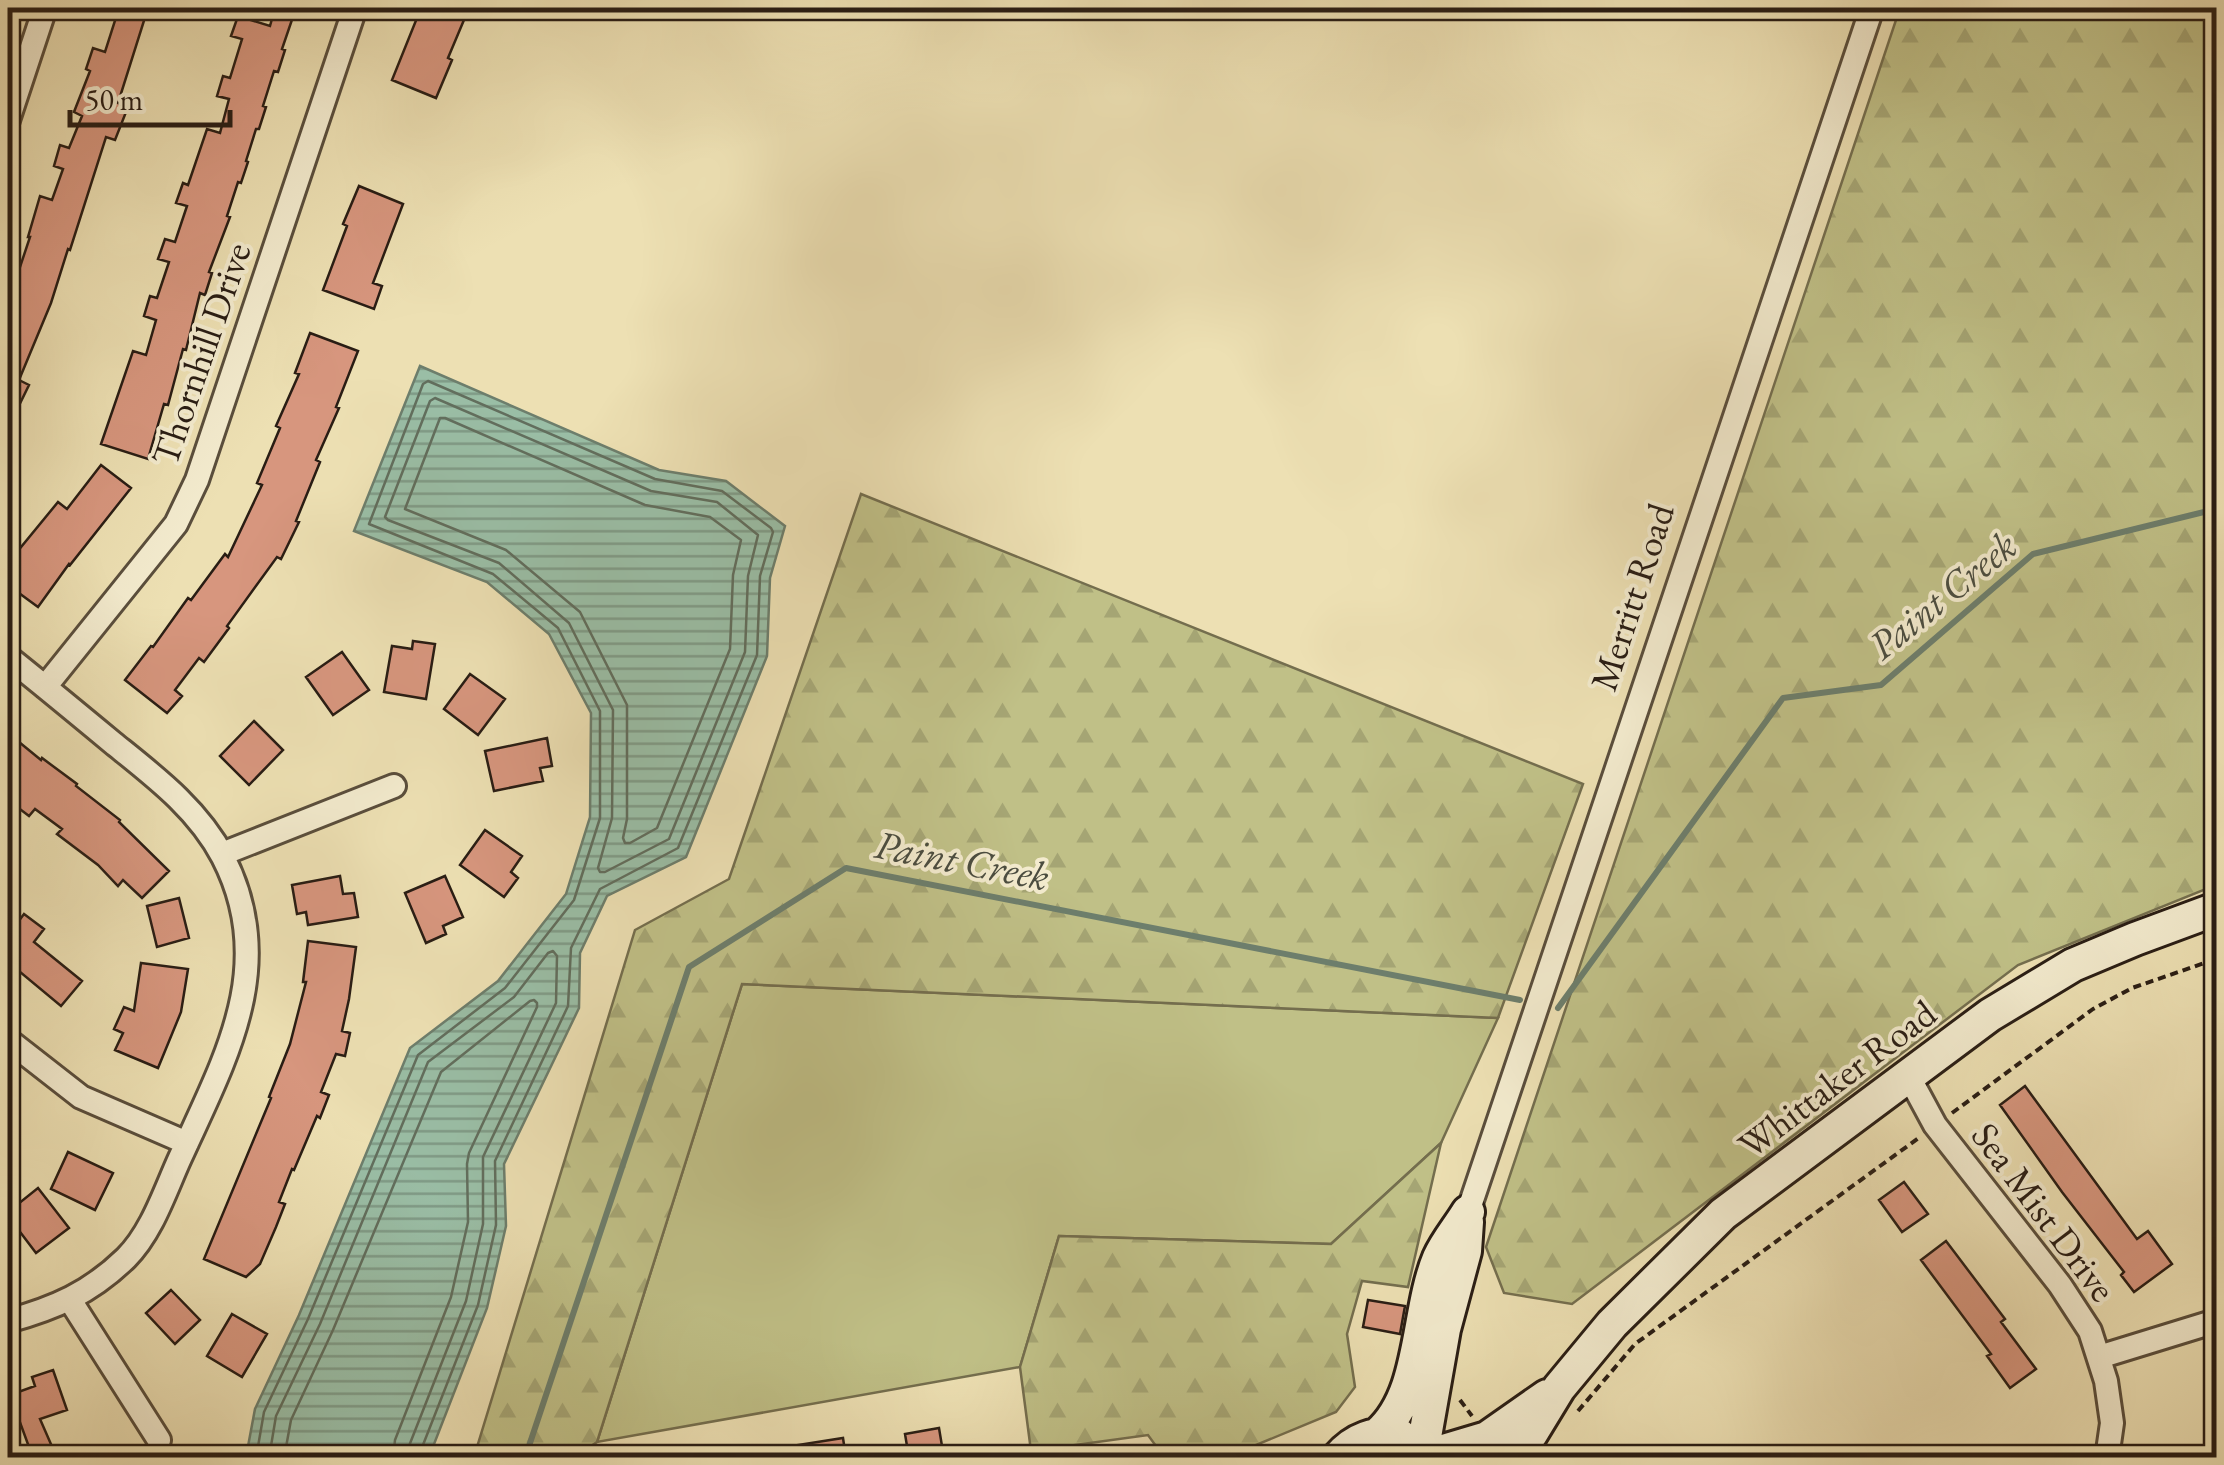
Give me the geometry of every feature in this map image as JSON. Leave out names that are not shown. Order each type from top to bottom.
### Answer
[{"type":"main road","name":"Whittaker Road","points":[[1510,1458],[1568,1400],[1612,1324],[1722,1214],[1990,1016],[2073,965],[2216,909]]},
{"type":"main road","name":"Merritt Road","points":[[1378,1434],[1395,1415],[1406,1393],[1439,1256],[1468,1212]]},
{"type":"main road","name":"Merritt Road","points":[[1429,1454],[1444,1329],[1464,1251],[1468,1212]]},
{"type":"main road","name":"Whittaker Road","points":[[1429,1454],[1487,1438],[1568,1400]]},
{"type":"main road","points":[[1335,1454],[1361,1439],[1394,1434],[1410,1439],[1429,1454]]},
{"type":"street","points":[[8,120],[45,8]]},
{"type":"street","name":"Thornhill Drive","points":[[46,687],[176,524],[198,480],[355,8]]},
{"type":"street","name":"Merritt Road","points":[[1468,1212],[1872,8]]},
{"type":"street","points":[[8,656],[174,792],[222,854],[247,940],[243,1003],[236,1027],[150,1222],[129,1255],[99,1281],[70,1300],[8,1322]]},
{"type":"street","points":[[222,854],[394,786]]},
{"type":"street","points":[[8,1040],[81,1097],[186,1143]]},
{"type":"street","name":"Sea Mist Drive","points":[[1908,1075],[1935,1125],[2060,1285],[2090,1331],[2106,1380],[2112,1423],[2107,1458]]},
{"type":"street","points":[[70,1300],[159,1440]]},
{"type":"street","points":[[2098,1357],[2216,1321]]},
{"type":"path","points":[[1948,1116],[2093,1010],[2132,988],[2216,959]]},
{"type":"path","points":[[1568,1400],[1636,1344],[1922,1135]]},
{"type":"path","points":[[1455,1397],[1462,1400],[1478,1428]]},
{"type":"green space","points":[[1900,8],[2216,8],[2216,885],[2018,965],[1572,1304],[1504,1293],[1486,1247]]},
{"type":"green space","points":[[861,494],[1583,784],[1498,1018],[742,984],[597,1442],[574,1457],[474,1457],[635,930],[729,879]]},
{"type":"green space","points":[[742,984],[1498,1018],[1441,1143],[1331,1244],[1059,1236],[1020,1367],[597,1442]]},
{"type":"green space","points":[[1441,1143],[1408,1287],[1362,1281],[1347,1334],[1355,1387],[1336,1412],[1227,1457],[1164,1457],[1148,1435],[1031,1451],[1020,1367],[1059,1236],[1331,1244]]},
{"type":"water","points":[[420,366],[659,470],[726,481],[785,526],[770,578],[767,656],[686,857],[607,896],[580,953],[579,1008],[504,1164],[506,1226],[487,1308],[429,1457],[246,1457],[255,1409],[299,1315],[410,1048],[498,981],[566,894],[590,817],[591,713],[549,634],[487,582],[354,531]]},
{"type":"building","points":[[119,8],[148,8],[118,103],[128,107],[115,140],[106,137],[70,250],[19,380],[29,385],[8,428],[8,303],[40,196],[52,200],[63,169],[54,166],[60,145],[69,148],[82,116],[74,112],[90,71],[86,69],[93,48],[105,52]]},
{"type":"building","points":[[275,8],[296,8],[282,49],[285,50],[278,72],[274,71],[259,129],[241,183],[238,182],[205,295],[200,293],[186,350],[183,349],[148,459],[101,444],[133,351],[146,355],[156,320],[144,316],[150,296],[157,298],[169,262],[158,259],[165,239],[175,242],[187,206],[176,203],[183,183],[188,185],[207,129],[220,133],[229,99],[217,96],[223,76],[230,78],[242,39],[231,36],[238,16],[270,26]]},
{"type":"building","points":[[421,8],[469,8],[436,98],[392,80]]},
{"type":"building","points":[[359,186],[403,204],[373,283],[382,286],[374,309],[323,290]]},
{"type":"building","points":[[310,333],[358,351],[316,460],[320,462],[296,521],[299,522],[281,559],[277,557],[204,662],[199,658],[175,690],[182,696],[167,713],[125,680],[188,598],[191,600],[225,554],[228,557],[262,485],[257,483],[280,428],[276,426],[299,374],[295,373]]},
{"type":"building","points":[[101,465],[131,488],[38,607],[8,585],[8,563],[58,502],[67,509]]},
{"type":"building","points":[[413,641],[435,644],[426,699],[384,692],[392,646],[412,649]]},
{"type":"building","points":[[342,652],[369,690],[333,715],[306,677]]},
{"type":"building","points":[[470,674],[505,699],[478,735],[444,709]]},
{"type":"building","points":[[254,721],[283,750],[249,785],[220,756]]},
{"type":"building","points":[[8,733],[120,820],[169,871],[142,898],[123,880],[118,886],[98,865],[57,834],[62,829],[35,809],[29,816],[8,800]]},
{"type":"building","points":[[547,738],[552,766],[540,768],[543,781],[494,791],[485,751]]},
{"type":"building","points":[[485,830],[522,856],[511,872],[518,878],[504,897],[460,865]]},
{"type":"building","points":[[340,876],[343,894],[354,893],[358,917],[308,925],[306,912],[297,914],[292,885]]},
{"type":"building","points":[[445,876],[463,917],[443,926],[446,934],[426,943],[405,893]]},
{"type":"building","points":[[179,898],[189,938],[157,947],[147,906]]},
{"type":"building","points":[[8,914],[18,922],[24,914],[44,929],[34,942],[82,981],[61,1006],[8,962]]},
{"type":"building","points":[[308,941],[356,947],[342,1031],[350,1033],[345,1056],[336,1054],[321,1092],[329,1095],[320,1118],[317,1116],[279,1202],[285,1204],[276,1227],[260,1264],[246,1277],[204,1259],[290,1044],[306,982]]},
{"type":"building","points":[[141,963],[188,969],[181,1012],[158,1068],[115,1050],[123,1033],[114,1029],[124,1007],[134,1011]]},
{"type":"building","points":[[2025,1086],[2137,1239],[2148,1231],[2172,1264],[2134,1292],[2121,1275],[2124,1272],[2000,1105]]},
{"type":"building","points":[[68,1152],[113,1173],[95,1210],[51,1189]]},
{"type":"building","points":[[1904,1182],[1928,1214],[1902,1232],[1879,1200]]},
{"type":"building","points":[[38,1188],[69,1228],[36,1253],[8,1212]]},
{"type":"building","points":[[1946,1241],[2005,1319],[2001,1322],[2036,1369],[2010,1388],[1987,1356],[1991,1354],[1921,1260]]},
{"type":"building","points":[[171,1290],[200,1320],[175,1344],[146,1313]]},
{"type":"building","points":[[1368,1300],[1405,1306],[1400,1334],[1363,1327]]},
{"type":"building","points":[[232,1314],[267,1334],[242,1377],[207,1356]]},
{"type":"building","points":[[53,1370],[67,1410],[40,1419],[57,1458],[33,1458],[10,1395],[35,1386],[32,1377]]},
{"type":"building","points":[[939,1428],[944,1458],[909,1458],[905,1434]]},
{"type":"building","points":[[843,1438],[846,1458],[780,1458],[779,1448]]},
{"type":"waterway","name":"Paint Creek","points":[[1558,1008],[1783,698],[1881,685],[2033,554],[2216,509]]},
{"type":"waterway","name":"Paint Creek","points":[[525,1458],[689,967],[846,868],[1520,1000]]}]
